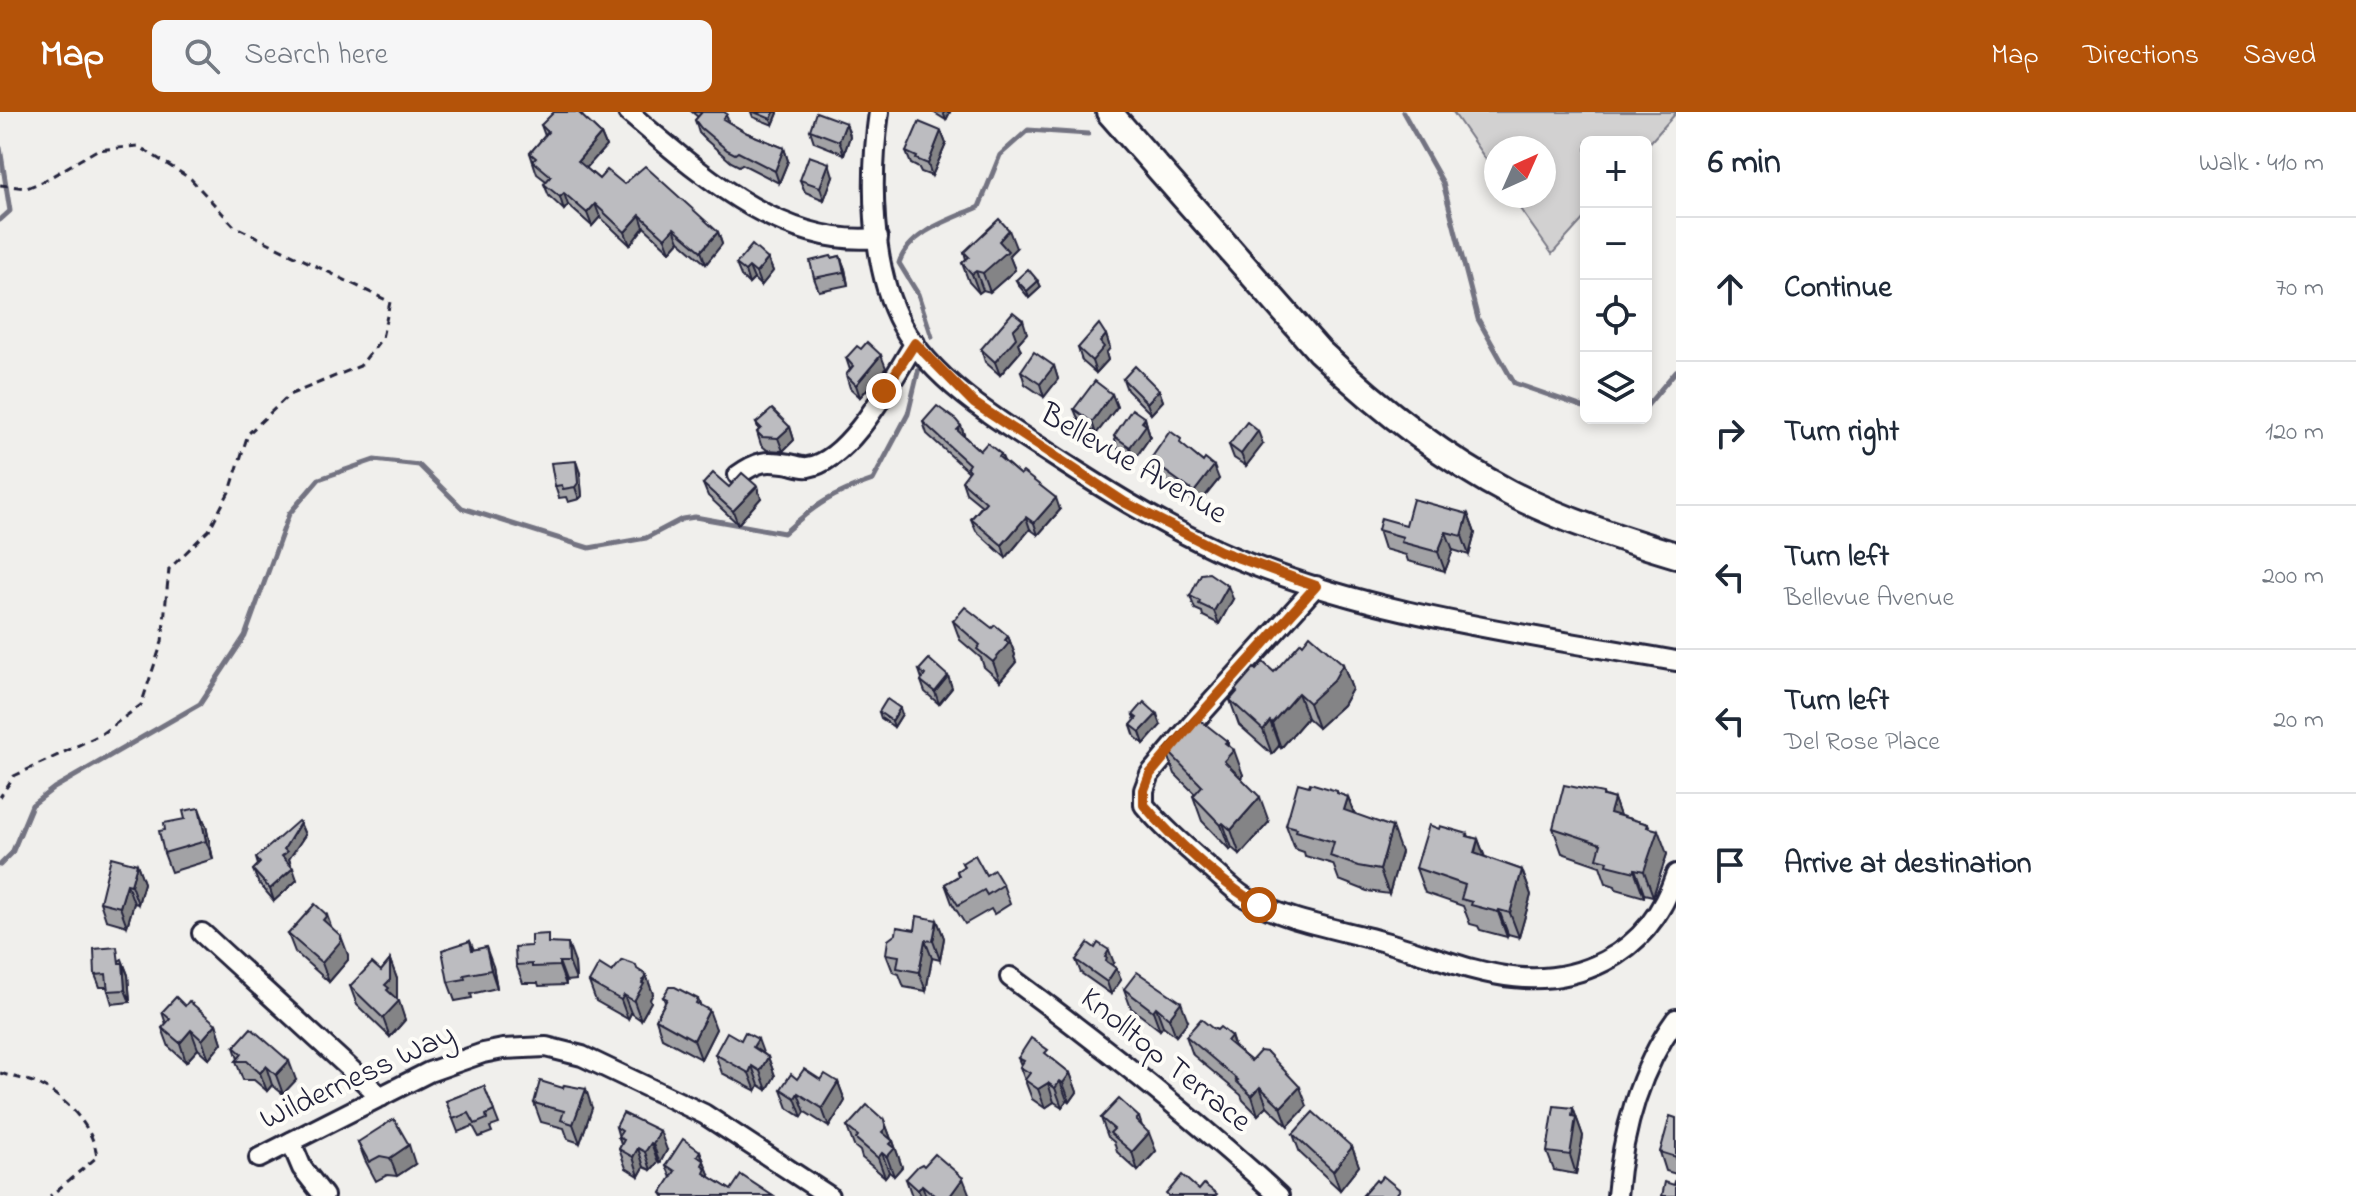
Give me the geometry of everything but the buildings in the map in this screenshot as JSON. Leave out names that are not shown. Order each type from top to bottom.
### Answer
[{"type":"main road","points":[[1109,112],[1319,351],[1418,436],[1490,482],[1533,504],[1613,537],[1676,555]]},
{"type":"street","points":[[628,112],[707,179],[793,227],[838,238],[878,238]]},
{"type":"street","name":"Bellevue Avenue","points":[[879,112],[873,153],[878,238],[892,301],[902,325],[915,343],[974,403],[1124,502],[1220,551],[1316,586],[1458,623],[1676,661]]},
{"type":"street","points":[[738,475],[754,463],[765,461],[805,467],[819,464],[835,453],[869,415],[915,343]]},
{"type":"street","points":[[1316,586],[1192,724],[1150,774],[1144,790],[1144,805],[1160,824],[1240,894],[1259,905],[1468,968],[1540,980],[1582,973],[1621,953],[1641,937],[1666,902],[1676,874]]},
{"type":"street","points":[[202,933],[381,1097]]},
{"type":"street","name":"Knolltop Terrace","points":[[1010,977],[1120,1059],[1231,1151],[1279,1196]]},
{"type":"street","points":[[1617,1196],[1624,1135],[1648,1070],[1676,1019]]},
{"type":"street","name":"Wilderness Way","points":[[259,1158],[429,1072],[483,1053],[546,1047],[582,1056],[704,1114],[829,1196]]},
{"type":"street","points":[[291,1142],[302,1168],[324,1196]]},
{"type":"path","points":[[0,185],[27,188],[97,150],[138,146],[191,179],[234,226],[390,302],[382,338],[360,366],[289,395],[248,434],[231,488],[209,530],[169,569],[162,642],[141,705],[100,735],[14,776],[0,797]]},
{"type":"path","points":[[0,1073],[37,1084],[63,1100],[95,1140],[97,1157],[50,1196]]},
{"type":"shaded area","points":[[1453,112],[1676,112],[1652,140],[1652,136],[1580,136],[1580,223],[1552,254],[1519,208],[1556,208],[1556,136],[1484,136],[1484,157]]},
{"type":"waterway","points":[[1403,112],[1443,183],[1478,319],[1514,383],[1580,406]]},
{"type":"waterway","points":[[932,337],[918,294],[899,263],[904,252],[932,228],[979,207],[1000,155],[1028,130],[1088,134]]},
{"type":"waterway","points":[[0,148],[10,211],[0,220]]},
{"type":"waterway","points":[[0,865],[12,853],[32,805],[54,788],[200,704],[245,636],[289,514],[319,479],[374,460],[419,465],[462,508],[589,548],[646,538],[682,519],[695,517],[784,533],[825,501],[873,480],[908,414],[919,368]]},
{"type":"waterway","points":[[1652,400],[1676,371]]},
{"type":"route","points":[[884,391],[915,343],[974,403],[1124,502],[1220,551],[1316,586],[1192,724],[1150,774],[1144,790],[1144,805],[1160,824],[1240,894],[1259,905]]}]
